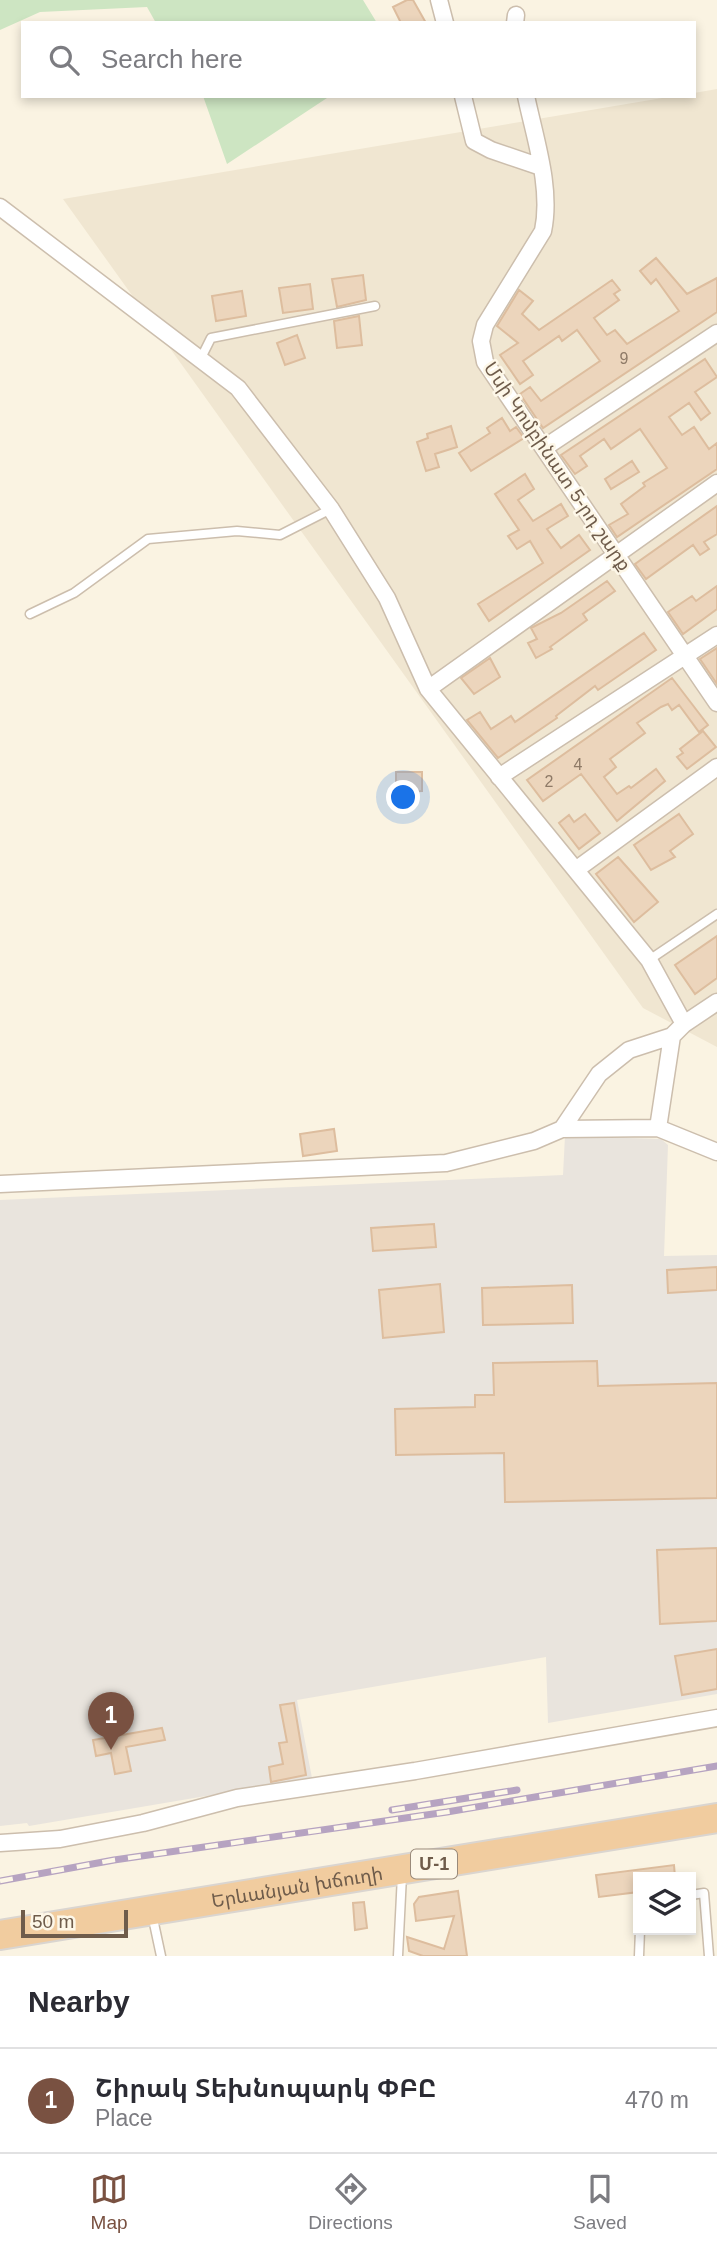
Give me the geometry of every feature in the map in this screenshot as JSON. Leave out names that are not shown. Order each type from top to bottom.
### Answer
[{"type":"highway","name":"Երևանյան խճուղի","points":[[0,1935],[717,1818]]},
{"type":"street","points":[[439,0],[444,21]]},
{"type":"street","points":[[463,98],[474,141],[491,150],[541,167]]},
{"type":"street","name":"Մսի Կոմբինատ 5-րդ շարք","points":[[526,98],[541,167],[546,207],[542,231],[485,325],[481,341],[485,362],[717,703]]},
{"type":"street","points":[[0,207],[238,388],[331,509],[387,598],[428,689],[649,960],[678,1030],[660,1134]]},
{"type":"street","points":[[544,448],[717,333]]},
{"type":"street","points":[[428,689],[615,553],[717,483]]},
{"type":"street","points":[[499,777],[717,635]]},
{"type":"street","points":[[577,869],[717,767]]},
{"type":"street","points":[[562,1129],[599,1074],[629,1050],[678,1030],[717,1002]]},
{"type":"street","points":[[0,1184],[446,1163],[534,1141],[562,1129],[660,1134],[717,1152]]},
{"type":"street","points":[[0,1843],[85,1834],[237,1798],[415,1771],[717,1718]]},
{"type":"lane","points":[[201,358],[211,338],[375,306]]},
{"type":"lane","points":[[30,614],[74,593],[148,539],[237,531],[279,535],[331,509]]},
{"type":"lane","points":[[649,960],[717,914]]},
{"type":"lane","points":[[398,1956],[402,1870]]},
{"type":"lane","points":[[696,1894],[704,1893],[709,1956]]},
{"type":"lane","points":[[151,1911],[160,1956]]},
{"type":"lane","points":[[639,1956],[640,1935]]},
{"type":"shaded area","points":[[717,89],[717,1047],[643,1008],[63,199],[662,98],[696,98],[696,93]]},
{"type":"shaded area","points":[[565,1136],[661,1139],[668,1145],[664,1256],[717,1255],[717,1694],[548,1723],[546,1657],[297,1700],[312,1778],[29,1826],[27,1823],[0,1826],[0,1200],[563,1175]]},
{"type":"green space","points":[[0,0],[363,0],[376,21],[155,21],[147,7],[40,12],[0,30]]},
{"type":"green space","points":[[204,98],[327,98],[227,164]]},
{"type":"building","points":[[413,0],[425,21],[400,21],[393,7]]},
{"type":"building","points":[[656,258],[687,294],[717,278],[717,312],[543,428],[520,394],[530,387],[541,401],[600,361],[577,330],[562,341],[559,336],[523,361],[533,375],[520,384],[500,355],[518,343],[497,326],[519,290],[533,301],[522,314],[539,330],[612,280],[620,290],[614,294],[619,300],[594,318],[607,335],[615,330],[627,344],[679,311],[656,279],[651,284],[640,271]]},
{"type":"building","points":[[363,275],[366,300],[337,307],[332,279]]},
{"type":"building","points":[[310,284],[313,309],[283,313],[279,288]]},
{"type":"building","points":[[242,291],[246,316],[216,321],[212,296]]},
{"type":"building","points":[[359,316],[362,345],[337,348],[334,321]]},
{"type":"building","points":[[297,335],[305,358],[285,365],[277,343]]},
{"type":"building","points":[[705,359],[717,377],[695,392],[710,413],[701,420],[689,403],[669,417],[682,435],[694,427],[709,449],[717,443],[717,469],[617,537],[609,525],[628,514],[621,504],[645,486],[643,483],[667,468],[640,429],[611,449],[604,439],[580,456],[587,466],[575,474],[561,455]]},
{"type":"building","points":[[502,418],[510,431],[516,427],[524,438],[471,471],[459,453],[490,433],[487,428]]},
{"type":"building","points":[[451,426],[457,447],[435,454],[439,467],[426,471],[417,442],[428,438],[427,434]]},
{"type":"building","points":[[632,461],[639,472],[611,489],[605,479]]},
{"type":"building","points":[[525,474],[534,489],[518,500],[533,521],[561,504],[568,516],[547,529],[561,548],[579,535],[590,550],[489,621],[478,604],[543,563],[530,541],[517,549],[508,536],[519,530],[495,494]]},
{"type":"building","points":[[717,506],[717,534],[704,542],[709,549],[700,555],[693,545],[646,579],[635,564]]},
{"type":"building","points":[[607,581],[615,591],[583,614],[587,620],[550,647],[552,649],[536,658],[528,643],[537,639],[531,628],[561,613]]},
{"type":"building","points":[[717,586],[717,609],[683,634],[668,612],[692,596],[696,601]]},
{"type":"building","points":[[644,633],[656,650],[598,690],[595,686],[556,716],[557,718],[498,758],[467,720],[480,712],[491,729],[511,716],[515,722]]},
{"type":"building","points":[[717,648],[717,684],[700,659]]},
{"type":"building","points":[[490,658],[500,677],[474,694],[461,678]]},
{"type":"building","points":[[672,678],[708,725],[699,732],[679,705],[672,710],[668,704],[661,707],[637,723],[645,733],[610,759],[616,767],[604,777],[617,794],[629,786],[631,788],[656,769],[665,781],[617,821],[581,774],[543,801],[527,780]]},
{"type":"building","points":[[703,731],[716,747],[687,769],[677,757],[683,753],[680,749]]},
{"type":"building","points":[[396,772],[422,772],[422,791],[396,792]]},
{"type":"building","points":[[585,814],[600,833],[579,849],[559,823],[569,815],[574,822]]},
{"type":"building","points":[[679,814],[693,834],[670,851],[675,857],[651,870],[634,845]]},
{"type":"building","points":[[618,857],[658,902],[634,922],[596,874]]},
{"type":"building","points":[[717,936],[717,978],[695,994],[675,965]]},
{"type":"building","points":[[334,1129],[337,1151],[303,1156],[300,1134]]},
{"type":"building","points":[[434,1224],[436,1247],[373,1251],[371,1228]]},
{"type":"building","points":[[717,1267],[717,1290],[668,1293],[667,1270]]},
{"type":"building","points":[[440,1284],[444,1332],[383,1338],[379,1290]]},
{"type":"building","points":[[572,1285],[573,1323],[483,1325],[482,1288]]},
{"type":"building","points":[[597,1361],[598,1386],[717,1383],[717,1498],[505,1502],[504,1453],[396,1455],[395,1409],[475,1407],[475,1395],[494,1395],[493,1363]]},
{"type":"building","points":[[717,1548],[717,1621],[660,1624],[657,1550]]},
{"type":"building","points":[[717,1649],[717,1689],[682,1695],[675,1656]]},
{"type":"building","points":[[294,1703],[306,1775],[271,1782],[269,1767],[283,1764],[279,1743],[287,1742],[280,1705]]},
{"type":"building","points":[[162,1728],[165,1740],[126,1747],[131,1771],[115,1774],[111,1753],[96,1756],[93,1740]]},
{"type":"building","points":[[674,1865],[675,1872],[633,1872],[633,1893],[599,1897],[596,1875]]},
{"type":"building","points":[[458,1891],[467,1956],[423,1956],[409,1951],[407,1937],[444,1949],[454,1916],[416,1921],[414,1904],[419,1897]]},
{"type":"building","points":[[364,1902],[367,1928],[355,1930],[353,1903]]},
{"type":"railway","points":[[0,1881],[114,1860],[447,1812],[717,1766]]},
{"type":"railway","points":[[392,1810],[517,1790]]},
{"type":"place","name":"Շիրակ Տեխնոպարկ ՓԲԸ","points":[[111,1750]]}]
